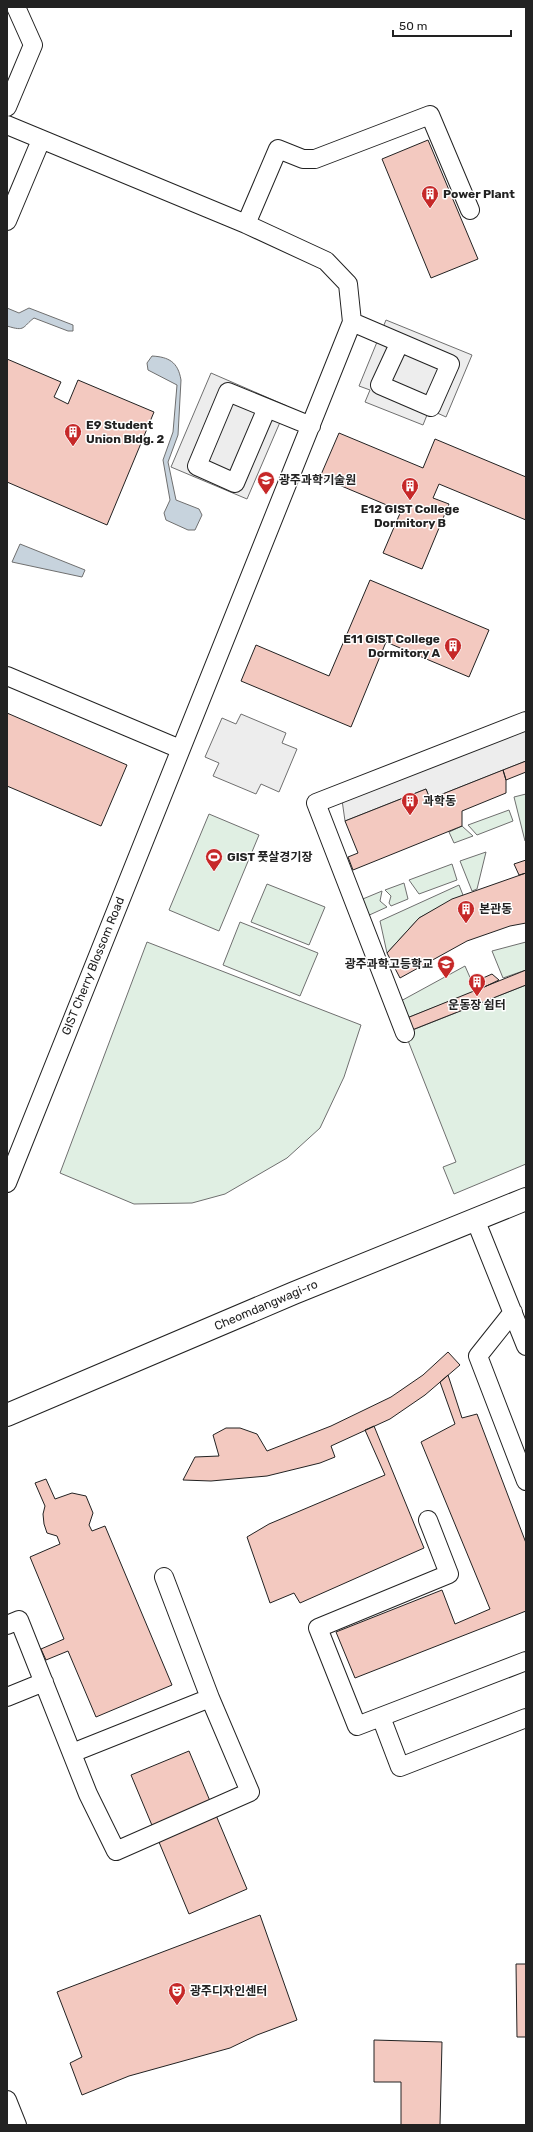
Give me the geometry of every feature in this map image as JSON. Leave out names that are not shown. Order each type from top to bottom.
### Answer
[{"type":"main road","name":"Cheomdangwagi-ro","points":[[7,1415],[475,1218],[526,1199]]},
{"type":"street","points":[[7,108],[33,45],[16,7]]},
{"type":"street","points":[[246,224],[278,149],[303,159],[315,159],[430,114],[470,210]]},
{"type":"street","points":[[7,125],[246,224],[326,261],[348,284],[352,322],[399,344]]},
{"type":"street","points":[[7,221],[42,140]]},
{"type":"street","name":"GIST Cherry Blossom Road","points":[[7,1183],[352,322]]},
{"type":"street","points":[[267,408],[235,483],[197,466],[228,392],[311,426]]},
{"type":"street","points":[[7,676],[180,749]]},
{"type":"street","points":[[405,1033],[316,803],[526,721]]},
{"type":"street","points":[[475,1218],[525,1341]]},
{"type":"street","points":[[512,1312],[478,1356],[526,1481]]},
{"type":"street","points":[[428,1520],[449,1574],[318,1628],[357,1726],[526,1661]]},
{"type":"street","points":[[7,1625],[19,1620],[88,1794],[116,1851],[250,1792],[210,1698],[164,1577]]},
{"type":"street","points":[[7,1697],[44,1682]]},
{"type":"street","points":[[72,1753],[210,1698]]},
{"type":"street","points":[[381,1717],[400,1767],[526,1718]]},
{"type":"street","points":[[7,2100],[17,2125]]},
{"type":"green space","points":[[526,794],[526,841],[525,841],[514,797]]},
{"type":"green space","points":[[509,810],[513,821],[477,835],[468,825]]},
{"type":"green space","name":"GIST 풋살경기장","points":[[209,814],[259,835],[219,931],[169,910]]},
{"type":"green space","points":[[462,826],[473,836],[454,843],[449,832]]},
{"type":"green space","points":[[486,852],[477,889],[472,891],[460,861]]},
{"type":"green space","points":[[452,864],[457,880],[419,894],[409,880]]},
{"type":"green space","points":[[404,883],[408,899],[391,906],[389,903],[391,896],[385,890]]},
{"type":"green space","points":[[267,884],[325,907],[309,945],[251,922]]},
{"type":"green space","points":[[459,885],[463,895],[419,918],[387,953],[380,921]]},
{"type":"green space","points":[[382,891],[380,901],[387,907],[365,917],[358,901]]},
{"type":"green space","points":[[240,922],[318,953],[300,996],[223,965]]},
{"type":"green space","points":[[147,942],[361,1025],[344,1077],[320,1128],[287,1158],[225,1194],[192,1203],[134,1204],[60,1173]]},
{"type":"green space","points":[[526,942],[526,970],[503,978],[492,951]]},
{"type":"green space","points":[[465,966],[476,991],[407,1018],[399,1002]]},
{"type":"green space","points":[[526,985],[526,1164],[454,1194],[443,1167],[456,1162],[405,1033]]},
{"type":"shaded area","points":[[7,308],[19,313],[29,308],[73,325],[73,331],[68,331],[34,318],[23,328],[18,329],[7,326]]},
{"type":"shaded area","points":[[386,320],[472,355],[446,417],[435,412],[427,415],[423,425],[365,402],[370,390],[359,386]]},
{"type":"shaded area","points":[[152,356],[168,359],[175,365],[180,374],[178,435],[168,462],[176,500],[199,509],[202,515],[195,530],[188,530],[166,520],[164,513],[170,500],[163,460],[173,432],[177,385],[148,370],[147,363]]},
{"type":"shaded area","points":[[211,373],[287,406],[247,499],[171,467]]},
{"type":"shaded area","points":[[20,544],[85,570],[82,577],[12,562]]},
{"type":"shaded area","points":[[241,714],[286,733],[282,743],[297,749],[279,792],[261,784],[256,794],[213,776],[219,763],[205,757],[222,718],[236,724]]},
{"type":"shaded area","points":[[526,730],[526,761],[430,799],[426,789],[345,821],[342,800]]},
{"type":"building","name":"Power Plant","points":[[428,140],[478,259],[431,278],[382,159]]},
{"type":"building","name":"E9 Student Union Bldg. 2","points":[[7,359],[61,382],[54,397],[68,404],[78,380],[154,412],[107,525],[7,482]]},
{"type":"building","name":"E12 GIST College Dormitory B","points":[[339,433],[423,468],[435,439],[526,477],[526,520],[439,484],[433,498],[449,504],[422,569],[383,553],[401,511],[320,477]]},
{"type":"building","name":"E11 GIST College Dormitory A","points":[[370,580],[489,630],[469,677],[386,642],[351,727],[241,681],[256,645],[329,676]]},
{"type":"building","points":[[7,713],[127,765],[101,826],[7,786]]},
{"type":"building","points":[[526,761],[526,772],[506,780],[503,770]]},
{"type":"building","name":"과학동","points":[[503,770],[506,780],[506,793],[462,811],[462,826],[353,870],[348,857],[358,853],[345,821],[426,789],[430,799]]},
{"type":"building","points":[[526,860],[526,873],[519,875],[514,864]]},
{"type":"building","name":"본관동","points":[[526,873],[526,923],[510,926],[467,941],[400,978],[387,953],[419,918],[452,899]]},
{"type":"building","name":"운동장 쉼터","points":[[526,970],[526,985],[412,1030],[407,1018]]},
{"type":"building","points":[[492,974],[499,980],[480,989],[479,984],[483,981],[483,978]]},
{"type":"building","points":[[448,1352],[460,1365],[425,1395],[390,1419],[331,1446],[335,1457],[320,1463],[267,1476],[211,1481],[183,1480],[195,1457],[219,1456],[213,1435],[226,1428],[240,1428],[257,1434],[267,1451],[331,1426],[391,1397],[423,1375]]},
{"type":"building","points":[[448,1375],[462,1418],[477,1414],[526,1543],[526,1611],[355,1678],[336,1632],[442,1590],[455,1624],[490,1609],[421,1442],[455,1424],[440,1382]]},
{"type":"building","points":[[374,1426],[424,1548],[300,1603],[294,1593],[270,1603],[247,1537],[269,1524],[385,1475],[365,1430]]},
{"type":"building","points":[[46,1479],[55,1499],[72,1493],[86,1496],[93,1513],[89,1525],[92,1531],[105,1526],[172,1685],[96,1717],[68,1651],[46,1660],[41,1649],[64,1639],[30,1557],[60,1544],[57,1536],[47,1533],[43,1514],[45,1506],[35,1483]]},
{"type":"building","points":[[189,1751],[247,1889],[189,1914],[131,1775]]},
{"type":"building","name":"광주디자인센터","points":[[260,1915],[297,2020],[257,2035],[230,2048],[129,2076],[82,2095],[70,2063],[82,2057],[57,1992]]},
{"type":"building","points":[[516,1964],[526,1964],[526,2037],[517,2037]]},
{"type":"building","points":[[374,2040],[442,2042],[440,2125],[401,2125],[401,2082],[374,2082]]},
{"type":"place","name":"Power Plant","points":[[430,209]]},
{"type":"place","name":"E9 Student Union Bldg. 2","points":[[73,447]]},
{"type":"place","name":"광주과학기술원","points":[[266,495]]},
{"type":"place","name":"E12 GIST College Dormitory B","points":[[410,501]]},
{"type":"place","name":"E11 GIST College Dormitory A","points":[[453,661]]},
{"type":"place","name":"과학동","points":[[410,816]]},
{"type":"place","name":"GIST 풋살경기장","points":[[214,872]]},
{"type":"place","name":"본관동","points":[[466,924]]},
{"type":"place","name":"광주과학고등학교","points":[[446,979]]},
{"type":"place","name":"운동장 쉼터","points":[[477,997]]},
{"type":"place","name":"광주디자인센터","points":[[177,2006]]}]
